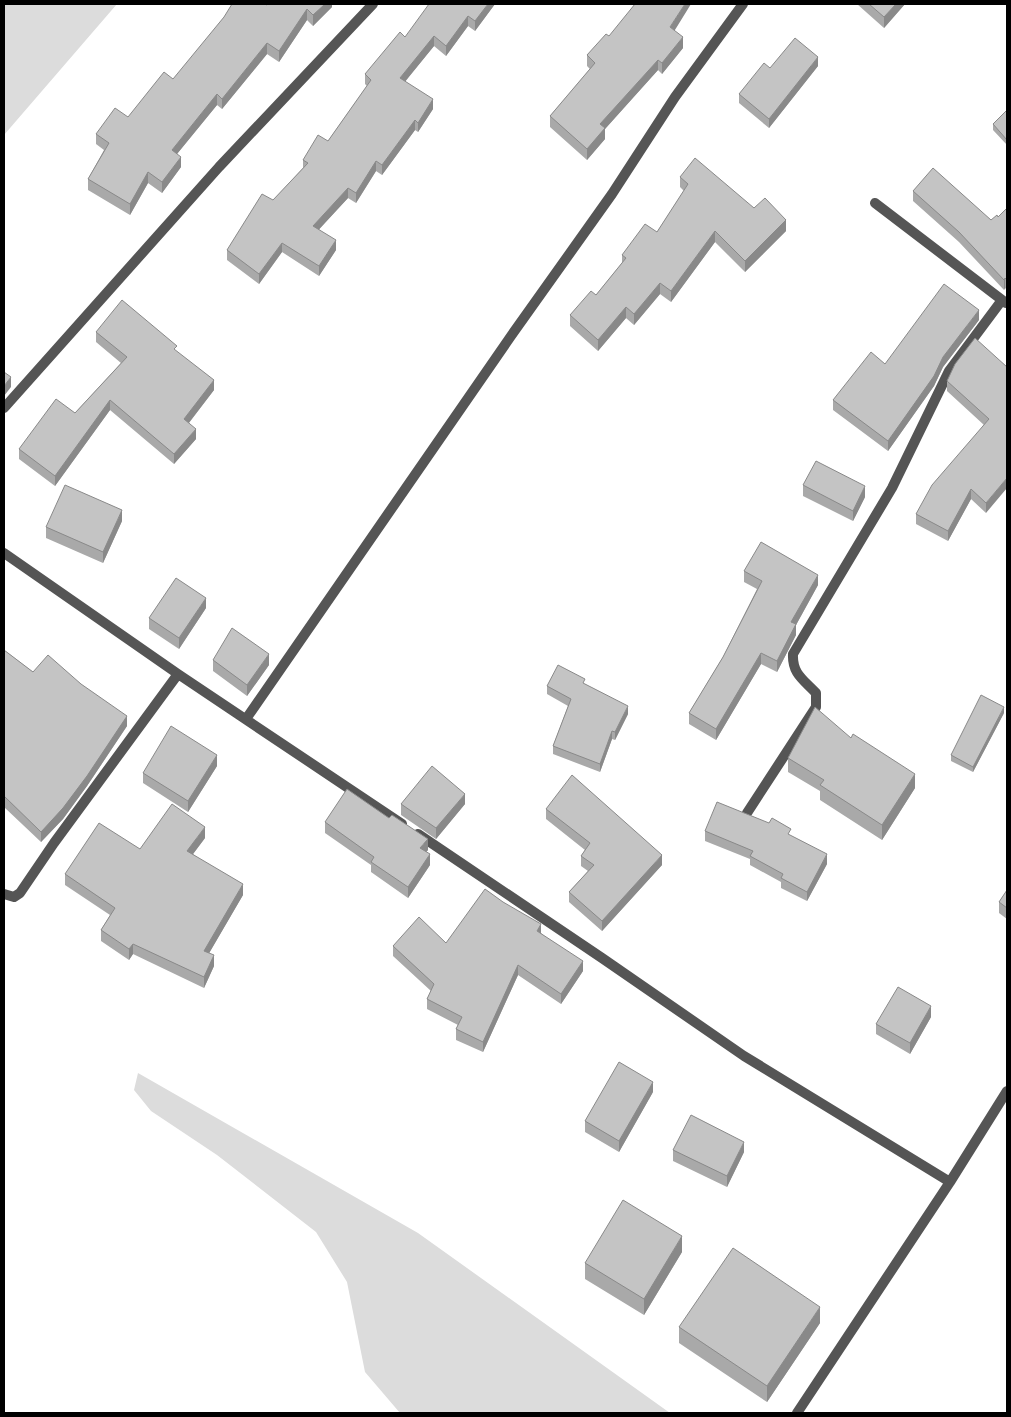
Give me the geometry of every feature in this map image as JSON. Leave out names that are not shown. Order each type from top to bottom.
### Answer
[{"type":"street","points":[[4,408],[218,167],[373,4]]},
{"type":"street","points":[[246,719],[511,336],[612,194],[675,96],[743,4]]},
{"type":"street","points":[[748,813],[816,707],[816,693],[795,670],[793,654],[892,488],[950,371],[1005,302],[875,203]]},
{"type":"street","points":[[4,553],[178,674],[602,958],[744,1056],[950,1182]]},
{"type":"street","points":[[4,894],[14,897],[20,893],[54,843],[178,674]]},
{"type":"street","points":[[798,1413],[950,1182],[1007,1091]]},
{"type":"shaded area","points":[[4,4],[117,4],[4,135]]},
{"type":"shaded area","points":[[138,1073],[418,1233],[670,1413],[400,1413],[365,1372],[347,1282],[316,1232],[217,1155],[151,1111],[134,1090]]},
{"type":"building","points":[[232,4],[325,4],[313,15],[307,9],[279,51],[267,43],[222,99],[217,94],[172,150],[181,157],[162,182],[148,172],[130,204],[88,179],[109,143],[96,134],[115,108],[128,117],[164,72],[173,79],[224,17]]},
{"type":"building","points":[[429,4],[488,4],[475,21],[468,16],[446,46],[434,36],[400,78],[433,99],[418,123],[415,120],[382,165],[376,161],[356,193],[348,188],[313,226],[336,240],[319,266],[282,243],[259,274],[227,250],[262,194],[273,200],[308,163],[303,160],[318,135],[328,141],[371,80],[365,74],[400,32],[405,37]]},
{"type":"building","points":[[635,4],[685,4],[670,27],[683,37],[662,63],[658,60],[600,124],[605,128],[587,149],[550,116],[595,63],[587,55],[606,34],[609,36]]},
{"type":"building","points":[[869,4],[896,4],[884,17]]},
{"type":"building","points":[[795,38],[818,57],[769,119],[739,94],[764,63],[770,68]]},
{"type":"building","points":[[1007,110],[1007,140],[993,124]]},
{"type":"building","points":[[695,158],[754,208],[765,198],[786,220],[745,261],[715,231],[671,291],[660,283],[634,314],[626,307],[598,340],[570,315],[591,291],[596,295],[626,258],[622,255],[645,224],[657,232],[688,184],[680,177]]},
{"type":"building","points":[[933,168],[991,220],[997,215],[998,217],[1007,208],[1007,280],[1005,278],[1004,280],[959,232],[913,191]]},
{"type":"building","points":[[944,284],[979,310],[943,357],[934,376],[888,441],[833,400],[871,352],[885,364]]},
{"type":"building","points":[[122,300],[177,346],[174,349],[214,380],[184,419],[196,429],[174,454],[110,400],[55,476],[19,449],[56,399],[75,413],[127,357],[96,332]]},
{"type":"building","points":[[975,338],[1007,367],[1007,478],[986,503],[971,489],[948,531],[916,514],[932,485],[989,419],[947,381],[955,364]]},
{"type":"building","points":[[4,372],[11,377],[4,386]]},
{"type":"building","points":[[816,461],[865,486],[853,511],[803,485]]},
{"type":"building","points":[[65,485],[122,510],[103,552],[46,527]]},
{"type":"building","points":[[761,542],[818,575],[791,622],[796,624],[777,661],[761,653],[716,729],[689,713],[723,657],[762,581],[744,571]]},
{"type":"building","points":[[176,578],[206,598],[179,638],[149,618]]},
{"type":"building","points":[[232,628],[269,654],[247,685],[213,660]]},
{"type":"building","points":[[4,650],[33,672],[48,655],[81,684],[127,716],[87,776],[63,808],[41,832],[4,796]]},
{"type":"building","points":[[558,665],[585,679],[583,683],[628,706],[615,732],[612,731],[600,764],[553,746],[571,699],[547,686]]},
{"type":"building","points":[[981,695],[1004,707],[973,767],[951,755]]},
{"type":"building","points":[[815,707],[851,738],[853,734],[915,774],[882,825],[820,785],[824,780],[788,758]]},
{"type":"building","points":[[171,726],[217,755],[188,801],[143,773]]},
{"type":"building","points":[[432,766],[465,794],[436,828],[401,804]]},
{"type":"building","points":[[572,775],[662,855],[602,921],[569,892],[594,865],[581,856],[590,843],[546,809]]},
{"type":"building","points":[[347,789],[389,818],[392,815],[428,839],[420,848],[430,854],[408,887],[371,862],[374,857],[325,822]]},
{"type":"building","points":[[717,802],[769,823],[772,818],[791,829],[788,834],[827,854],[807,892],[781,878],[783,874],[750,856],[753,851],[705,831]]},
{"type":"building","points":[[172,804],[205,827],[187,851],[243,884],[204,951],[214,955],[204,977],[133,944],[129,949],[101,930],[115,908],[65,874],[99,823],[140,849]]},
{"type":"building","points":[[485,889],[541,924],[537,931],[583,961],[561,994],[518,965],[483,1042],[456,1029],[462,1017],[427,999],[434,984],[393,946],[419,917],[446,943]]},
{"type":"building","points":[[1007,890],[1007,908],[999,902]]},
{"type":"building","points":[[898,987],[931,1006],[910,1043],[876,1024]]},
{"type":"building","points":[[619,1062],[653,1082],[619,1141],[585,1121]]},
{"type":"building","points":[[691,1115],[744,1142],[727,1176],[673,1150]]},
{"type":"building","points":[[623,1200],[682,1236],[644,1299],[585,1263]]},
{"type":"building","points":[[733,1248],[820,1307],[767,1386],[679,1327]]}]
